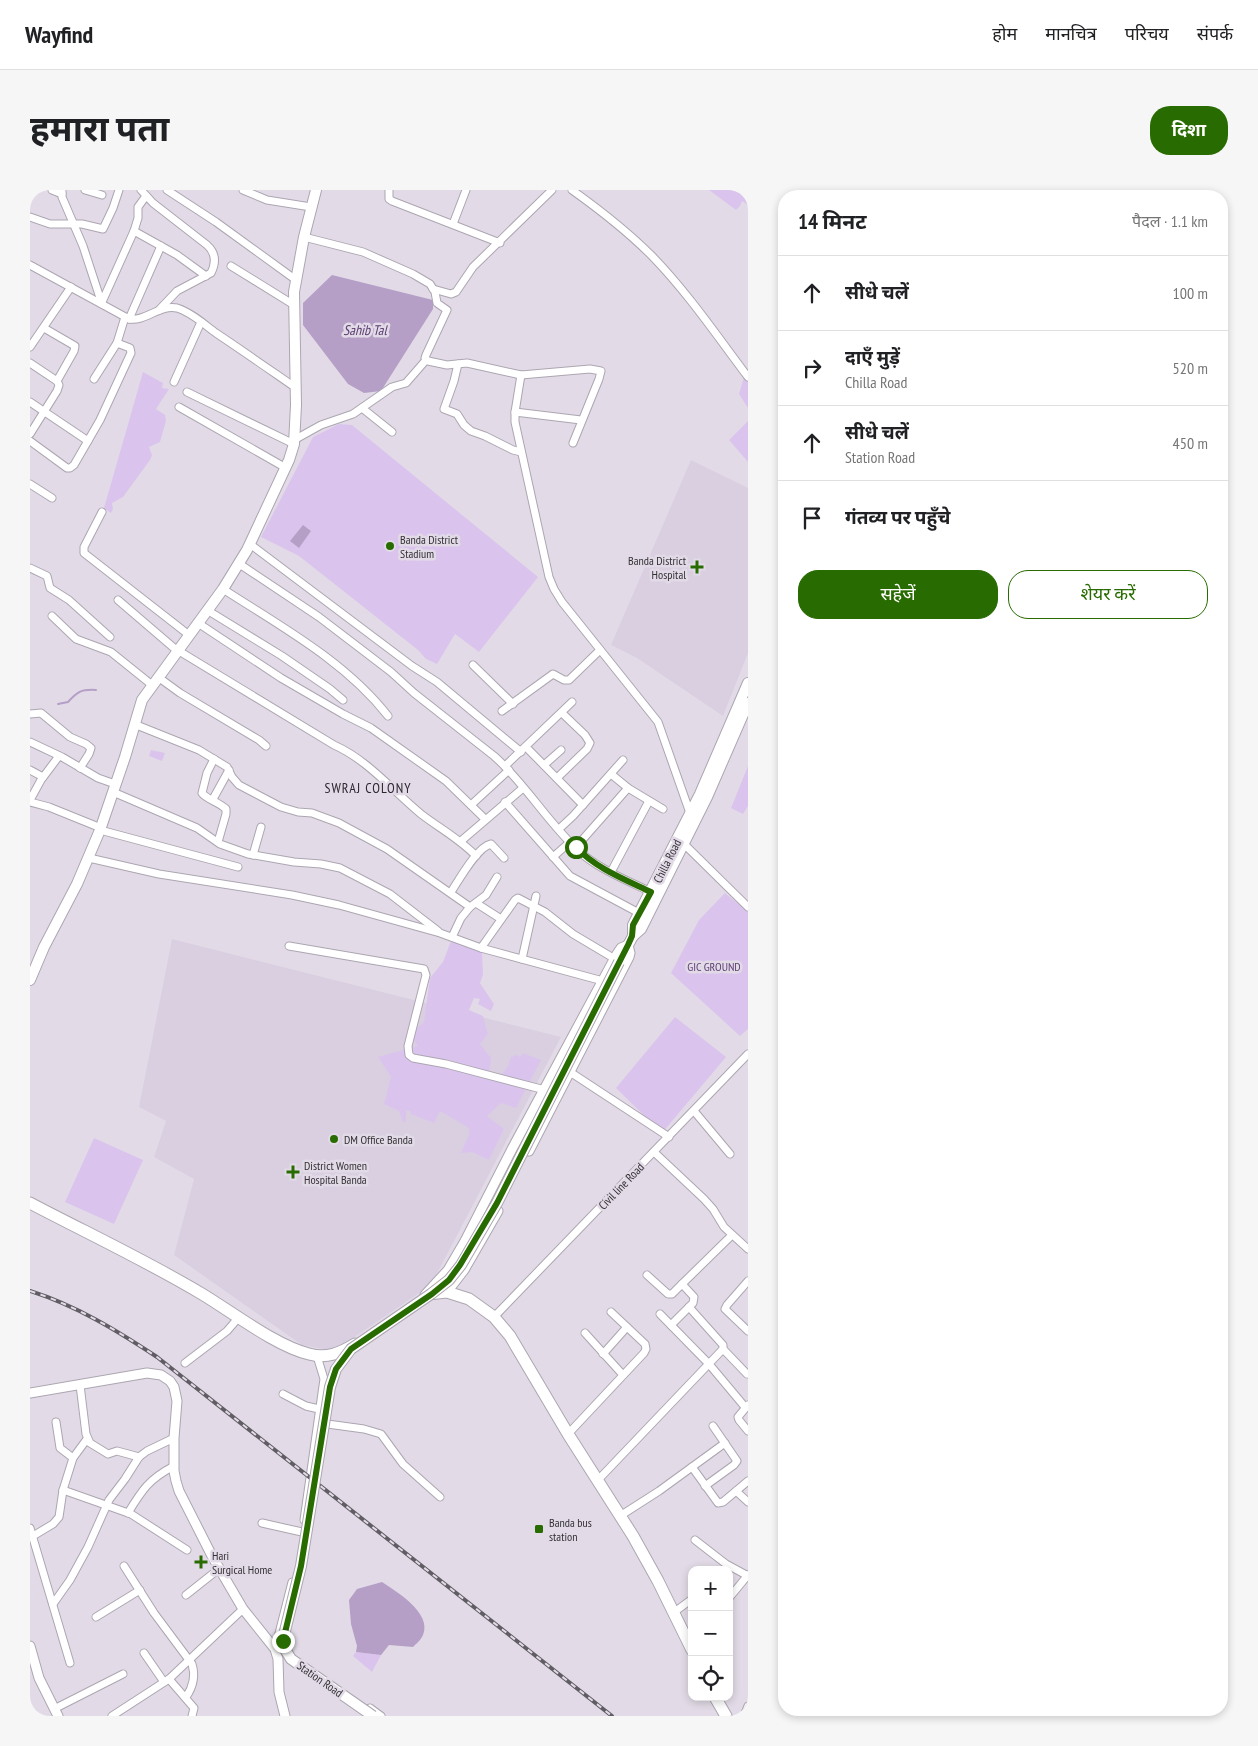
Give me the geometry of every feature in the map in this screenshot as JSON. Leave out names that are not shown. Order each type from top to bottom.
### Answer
[{"type":"highway","points":[[30,1203],[159,1270],[279,1341],[298,1351],[317,1356],[335,1355],[344,1351],[433,1293],[447,1292],[469,1299],[494,1317],[510,1336],[568,1434],[620,1516],[658,1581],[688,1640]]},
{"type":"highway","points":[[717,1701],[726,1716]]},
{"type":"main road","points":[[30,980],[89,858],[142,700],[223,589],[250,544],[286,468],[294,442],[296,388],[294,305],[296,280],[304,237],[316,190]]},
{"type":"main road","name":"Chilla Road","points":[[428,1295],[449,1280],[481,1230],[617,960],[630,940],[633,925],[639,913],[681,841],[690,813],[748,683]]},
{"type":"main road","points":[[630,940],[641,929],[681,841],[748,703]]},
{"type":"main road","name":"Station Road","points":[[373,1716],[291,1658],[286,1653],[283,1641],[301,1566],[330,1387],[336,1369],[346,1354],[428,1295]]},
{"type":"street","points":[[52,190],[62,192],[102,303]]},
{"type":"street","points":[[85,190],[102,195]]},
{"type":"street","points":[[30,217],[50,224],[86,225],[103,229],[114,208],[119,190]]},
{"type":"street","points":[[141,190],[211,248],[215,259],[213,269],[206,276],[177,292],[159,310]]},
{"type":"street","points":[[167,190],[216,222],[296,280]]},
{"type":"street","points":[[243,190],[267,200],[311,207]]},
{"type":"street","points":[[389,190],[389,199],[500,243]]},
{"type":"street","points":[[453,224],[466,190]]},
{"type":"street","points":[[433,289],[453,294],[473,267],[500,243],[552,190]]},
{"type":"street","points":[[572,190],[622,229],[651,256],[680,287],[748,376]]},
{"type":"street","points":[[102,303],[134,231],[138,218],[138,207],[146,196]]},
{"type":"street","points":[[134,231],[161,246],[206,276]]},
{"type":"street","points":[[187,392],[294,442],[321,425],[346,417],[392,388],[406,383],[426,360],[426,355],[446,312],[446,309],[436,301],[433,289],[427,281],[363,252],[304,237]]},
{"type":"street","points":[[94,379],[116,343],[161,246]]},
{"type":"street","points":[[231,266],[294,305]]},
{"type":"street","points":[[31,268],[72,287],[127,318],[137,319],[159,310],[177,308],[201,322],[296,388]]},
{"type":"street","points":[[30,348],[72,287]]},
{"type":"street","points":[[174,382],[201,322]]},
{"type":"street","points":[[30,434],[58,388],[57,381],[75,346],[44,328]]},
{"type":"street","points":[[30,441],[70,468],[74,465],[116,388],[131,353],[130,348],[116,343]]},
{"type":"street","points":[[426,360],[447,365],[471,364],[521,375],[590,369],[600,371],[599,379],[573,443]]},
{"type":"street","points":[[30,362],[57,381]]},
{"type":"street","points":[[458,364],[444,409],[458,414],[464,425],[471,431],[521,452]]},
{"type":"street","points":[[521,375],[515,412],[521,452],[549,577],[562,602],[658,722],[690,813]]},
{"type":"street","points":[[30,402],[88,441]]},
{"type":"street","points":[[179,407],[286,468]]},
{"type":"street","points":[[362,408],[392,432]]},
{"type":"street","points":[[515,412],[581,420]]},
{"type":"street","points":[[30,484],[52,498]]},
{"type":"street","points":[[102,512],[84,547],[84,554],[190,635]]},
{"type":"street","points":[[250,544],[412,666],[437,682],[544,765],[583,805]]},
{"type":"street","points":[[238,563],[319,617],[391,672],[414,693],[507,768],[558,829],[588,858],[651,892]]},
{"type":"street","points":[[30,568],[47,576],[50,588],[69,600],[110,636]]},
{"type":"street","points":[[223,589],[332,662],[364,688],[388,716]]},
{"type":"street","points":[[118,600],[178,650],[327,741],[350,753],[427,818],[461,841],[476,856]]},
{"type":"street","points":[[208,610],[282,656],[343,700]]},
{"type":"street","points":[[52,616],[76,639],[111,652],[155,681],[180,693],[266,746]]},
{"type":"street","points":[[198,623],[281,678],[371,728],[432,770],[485,818]]},
{"type":"street","points":[[502,711],[553,674],[568,680],[600,650]]},
{"type":"street","points":[[473,665],[513,704]]},
{"type":"street","points":[[471,805],[523,749],[572,702]]},
{"type":"street","points":[[557,778],[587,749],[590,743],[585,735],[562,712]]},
{"type":"street","points":[[30,714],[41,714],[70,737],[91,748],[90,754],[80,768]]},
{"type":"street","points":[[134,724],[192,747],[214,759],[229,770],[232,778],[239,785],[292,811],[312,814],[347,828],[387,849],[450,892],[501,919]]},
{"type":"street","points":[[30,742],[60,756],[114,788],[197,828],[218,842],[253,855],[340,868],[390,894],[440,933]]},
{"type":"street","points":[[544,765],[561,750]]},
{"type":"street","points":[[60,756],[43,777],[30,801],[100,829],[238,867]]},
{"type":"street","points":[[214,759],[207,773],[202,793],[224,807],[226,811],[218,842]]},
{"type":"street","points":[[558,829],[583,805],[623,760]]},
{"type":"street","points":[[30,770],[43,777]]},
{"type":"street","points":[[213,800],[229,770]]},
{"type":"street","points":[[611,774],[628,788],[663,809]]},
{"type":"street","points":[[461,841],[485,818],[523,788]]},
{"type":"street","points":[[553,857],[573,844],[628,788]]},
{"type":"street","points":[[505,802],[570,876],[639,913]]},
{"type":"street","points":[[611,872],[650,802]]},
{"type":"street","points":[[253,855],[261,827]]},
{"type":"street","points":[[681,841],[748,907]]},
{"type":"street","points":[[450,892],[476,856],[489,844],[504,858]]},
{"type":"street","points":[[89,858],[159,874],[339,905],[440,933],[481,948],[604,981]]},
{"type":"street","points":[[452,937],[461,918],[486,895],[497,877]]},
{"type":"street","points":[[522,959],[536,896]]},
{"type":"street","points":[[428,1295],[448,1270],[460,1249],[617,960],[573,934],[545,912],[518,898],[481,948]]},
{"type":"street","points":[[447,1292],[464,1270],[486,1233],[570,1072],[629,957],[630,940]]},
{"type":"street","points":[[289,946],[424,969],[426,975],[408,1046],[409,1055],[412,1058],[446,1064],[545,1090]]},
{"type":"street","name":"Civil line Road","points":[[494,1317],[748,1054]]},
{"type":"street","points":[[570,1072],[669,1136]]},
{"type":"street","points":[[694,1111],[730,1154]]},
{"type":"street","points":[[654,1152],[704,1199],[713,1209],[724,1227],[747,1246]]},
{"type":"street","points":[[647,1275],[668,1294],[672,1294],[732,1235]]},
{"type":"street","points":[[748,1281],[725,1309],[748,1331]]},
{"type":"street","points":[[671,1324],[693,1303],[694,1297],[682,1284]]},
{"type":"street","points":[[690,1307],[747,1374]]},
{"type":"street","points":[[568,1434],[646,1349],[645,1344],[611,1312]]},
{"type":"street","points":[[660,1314],[747,1406],[740,1414],[739,1420],[748,1431]]},
{"type":"street","points":[[185,1362],[226,1331],[239,1317]]},
{"type":"street","points":[[603,1354],[627,1327]]},
{"type":"street","points":[[584,1333],[623,1375]]},
{"type":"street","points":[[598,1480],[724,1348]]},
{"type":"street","points":[[275,1649],[297,1566],[320,1409],[324,1379],[317,1356]]},
{"type":"street","name":"Station Road","points":[[30,1393],[147,1373],[161,1375],[170,1381],[176,1393],[174,1466],[179,1490],[244,1609],[275,1649],[278,1659],[279,1692],[285,1716]]},
{"type":"street","points":[[80,1385],[87,1439],[90,1444],[108,1454],[117,1451],[139,1457]]},
{"type":"street","points":[[283,1394],[303,1404],[320,1409]]},
{"type":"street","points":[[56,1422],[60,1448],[73,1458]]},
{"type":"street","points":[[317,1423],[364,1429],[381,1434],[396,1456],[408,1469],[440,1497]]},
{"type":"street","points":[[705,1486],[736,1463],[736,1459],[713,1426]]},
{"type":"street","points":[[54,1604],[70,1580],[106,1506],[139,1457],[174,1438]]},
{"type":"street","points":[[33,1536],[59,1517],[63,1490],[73,1458],[87,1439]]},
{"type":"street","points":[[620,1516],[725,1443]]},
{"type":"street","points":[[128,1513],[144,1487],[174,1466]]},
{"type":"street","points":[[692,1467],[718,1503],[723,1502],[748,1481]]},
{"type":"street","points":[[63,1490],[128,1513],[187,1550]]},
{"type":"street","points":[[736,1491],[748,1502]]},
{"type":"street","points":[[315,1510],[305,1568],[288,1639],[290,1652],[381,1716]]},
{"type":"street","points":[[262,1523],[302,1532]]},
{"type":"street","points":[[30,1528],[70,1663]]},
{"type":"street","points":[[695,1540],[726,1564],[748,1576],[733,1593]]},
{"type":"street","points":[[124,1566],[154,1613],[190,1659],[194,1670],[194,1677],[192,1687],[186,1697]]},
{"type":"street","points":[[186,1595],[220,1568]]},
{"type":"street","points":[[96,1617],[140,1590]]},
{"type":"street","points":[[674,1613],[688,1602]]},
{"type":"street","points":[[112,1716],[123,1713],[166,1680],[244,1609]]},
{"type":"street","points":[[30,1646],[39,1678],[56,1713],[123,1674]]},
{"type":"street","points":[[144,1653],[166,1680],[186,1697],[194,1708],[192,1716]]},
{"type":"street","points":[[744,1716],[748,1706]]},
{"type":"shaded area","name":"Banda District Hospital","points":[[691,460],[748,488],[748,653],[723,716],[637,658],[611,645]]},
{"type":"shaded area","name":"DM Office Banda","points":[[172,939],[561,1037],[431,1285],[334,1351],[302,1345],[174,1255],[194,1179],[154,1157],[166,1121],[139,1107]]},
{"type":"green space","points":[[709,190],[748,190],[748,205],[742,201],[736,210]]},
{"type":"green space","points":[[143,372],[163,383],[162,388],[169,389],[156,409],[165,415],[166,421],[160,442],[149,447],[152,455],[150,460],[123,497],[112,503],[113,509],[111,513],[104,508]]},
{"type":"green space","points":[[744,377],[748,381],[748,408],[739,394]]},
{"type":"green space","points":[[748,421],[748,462],[729,440]]},
{"type":"green space","name":"Banda District Stadium","points":[[339,424],[352,425],[538,577],[479,652],[455,634],[437,664],[426,659],[418,650],[299,556],[261,537],[313,437]]},
{"type":"green space","points":[[151,750],[165,753],[162,761],[149,756]]},
{"type":"green space","points":[[748,766],[748,806],[743,814],[731,808]]},
{"type":"green space","name":"GIC GROUND","points":[[725,893],[748,912],[748,1029],[740,1036],[671,973],[699,920]]},
{"type":"green space","points":[[451,941],[482,951],[483,975],[480,983],[494,1004],[491,1011],[478,1004],[480,999],[474,998],[469,1010],[483,1016],[488,1034],[480,1044],[491,1058],[489,1075],[498,1080],[508,1066],[511,1057],[516,1055],[520,1057],[523,1053],[541,1060],[516,1108],[501,1103],[487,1116],[504,1129],[489,1160],[472,1152],[461,1153],[469,1135],[469,1128],[440,1111],[434,1123],[411,1114],[410,1111],[406,1110],[406,1122],[403,1122],[399,1111],[384,1104],[391,1077],[378,1057],[418,1046],[410,1035],[424,1022],[430,978],[443,962]]},
{"type":"green space","points":[[675,1017],[726,1057],[662,1133],[616,1088]]},
{"type":"green space","points":[[94,1138],[143,1160],[114,1224],[65,1202]]},
{"type":"green space","points":[[356,1652],[381,1655],[372,1672],[353,1656]]},
{"type":"water","name":"Sahib Tal","points":[[332,275],[433,300],[433,309],[381,391],[364,393],[348,384],[303,325],[303,303]]},
{"type":"water","points":[[303,525],[311,531],[299,548],[290,541]]},
{"type":"water","points":[[382,1582],[404,1597],[418,1611],[424,1627],[423,1635],[413,1647],[389,1645],[381,1655],[356,1652],[357,1646],[351,1624],[349,1600],[357,1589]]},
{"type":"waterway","points":[[58,704],[68,702],[80,692],[96,690]]},
{"type":"railway","points":[[30,1291],[64,1304],[96,1320],[157,1357],[612,1716]]},
{"type":"place","name":"Banda District Stadium","points":[[390,546]]},
{"type":"place","name":"Banda District Hospital","points":[[697,567]]},
{"type":"place","name":"DM Office Banda","points":[[334,1139]]},
{"type":"place","name":"District Women Hospital Banda","points":[[293,1172]]},
{"type":"place","name":"Banda bus station","points":[[539,1529]]},
{"type":"place","name":"Hari Surgical Home","points":[[201,1562]]},
{"type":"district","name":"SWRAJ COLONY","points":[[368,788]]},
{"type":"route","points":[[283,1641],[301,1566],[330,1387],[336,1369],[351,1349],[432,1294],[449,1280],[460,1265],[497,1203],[628,945],[632,936],[633,925],[651,892],[611,872],[581,853],[576,847]]}]
